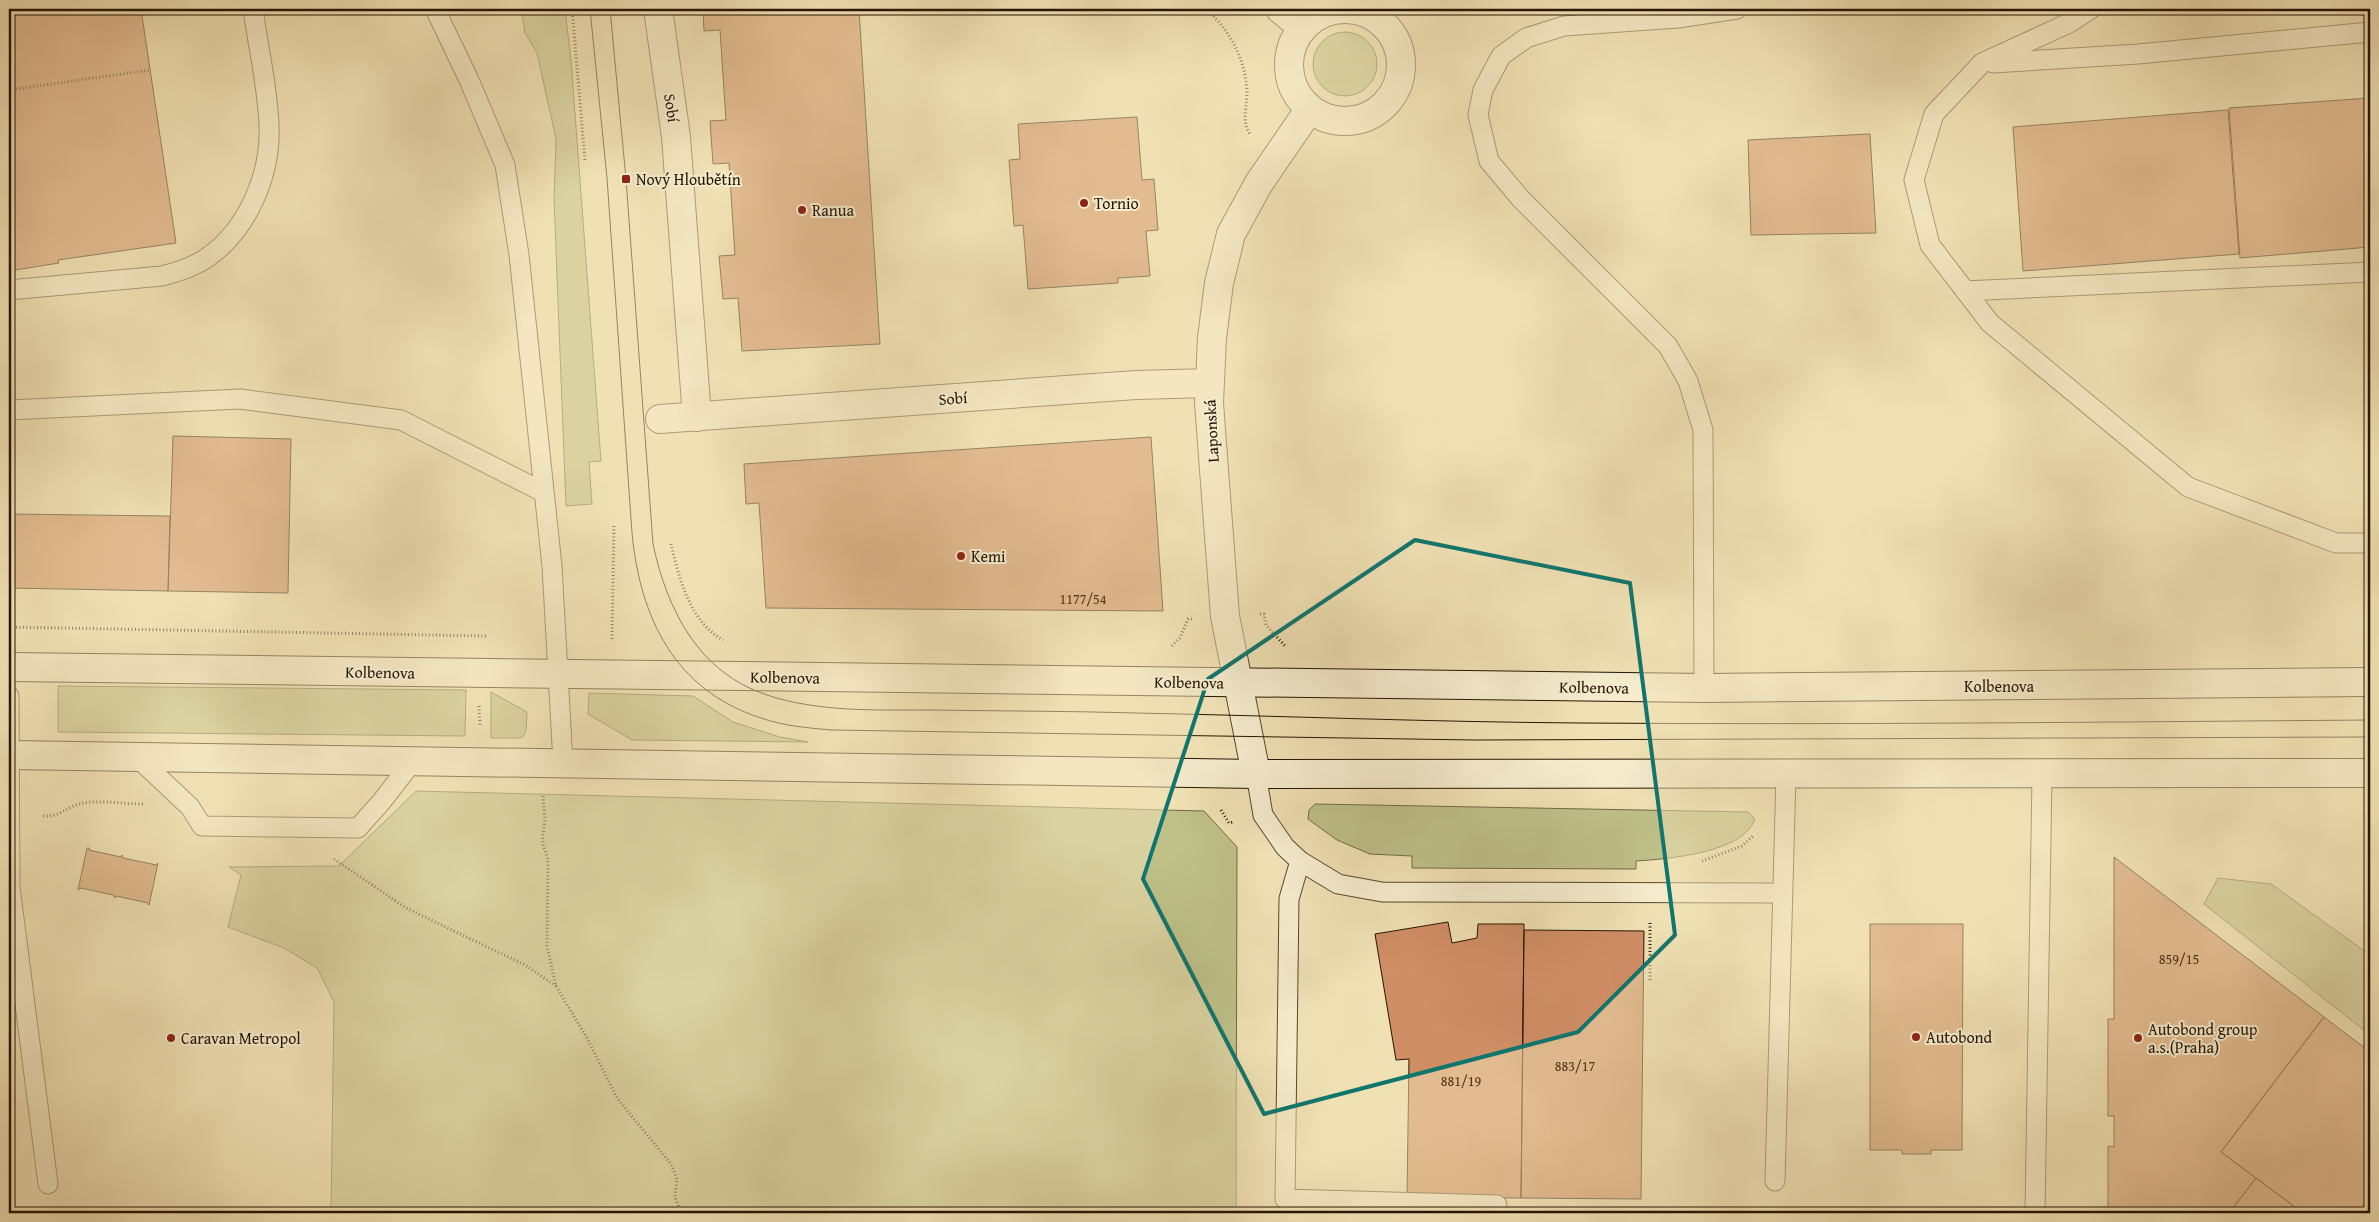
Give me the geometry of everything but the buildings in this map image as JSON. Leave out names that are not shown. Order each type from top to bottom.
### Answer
[{"type":"main road","name":"Sobí","points":[[658,9],[676,137],[696,417]]},
{"type":"main road","points":[[1280,9],[1303,28]]},
{"type":"main road","points":[[1333,10],[1369,11],[1393,36],[1400,52],[1401,70],[1397,86],[1388,102],[1375,113],[1359,120],[1342,122],[1325,118],[1309,110],[1297,96],[1290,79],[1288,61],[1293,43],[1303,28],[1316,17],[1333,10]]},
{"type":"main road","name":"Laponská","points":[[1256,774],[1225,616],[1208,403],[1212,338],[1219,283],[1231,234],[1259,183],[1309,110]]},
{"type":"main road","name":"Sobí","points":[[660,419],[1136,385],[1210,383]]},
{"type":"main road","name":"Kolbenova","points":[[9,667],[1704,688],[2360,682]]},
{"type":"main road","points":[[9,755],[1256,774],[2370,774]]},
{"type":"lane","points":[[9,290],[162,276],[185,270],[208,257],[227,239],[255,198],[264,172],[268,146],[269,125],[253,9]]},
{"type":"lane","points":[[435,9],[470,80],[505,165],[519,255],[552,566],[563,764]]},
{"type":"lane","points":[[1704,688],[1703,430],[1688,381],[1668,346],[1520,198],[1489,161],[1478,115],[1483,90],[1501,56],[1526,38],[1564,26],[1678,18],[1737,9]]},
{"type":"lane","points":[[2091,9],[2069,23],[1982,63],[1934,114],[1914,180],[1930,245],[1990,323],[2188,487],[2336,542],[2370,543]]},
{"type":"lane","points":[[1982,63],[2138,54],[2370,32]]},
{"type":"lane","points":[[1965,291],[2370,272]]},
{"type":"lane","points":[[9,410],[240,399],[401,420],[543,492]]},
{"type":"lane","points":[[9,696],[10,887],[48,1184]]},
{"type":"lane","points":[[137,757],[190,807],[202,826],[284,828],[358,828],[413,761]]},
{"type":"lane","points":[[1256,774],[1263,816],[1286,847],[1300,861],[1338,884],[1382,892],[1783,893]]},
{"type":"lane","points":[[1775,1181],[1786,774]]},
{"type":"lane","points":[[2035,1213],[2042,775]]},
{"type":"lane","points":[[1300,861],[1289,899],[1285,1199],[1497,1206]]},
{"type":"path","points":[[572,9],[585,160]]},
{"type":"path","points":[[1206,9],[1222,23],[1237,49],[1245,71],[1247,94],[1244,125],[1250,135],[1279,154]]},
{"type":"path","points":[[9,90],[150,70]]},
{"type":"path","points":[[612,640],[614,525]]},
{"type":"path","points":[[671,544],[683,585],[695,610],[713,635],[730,644]]},
{"type":"path","points":[[9,628],[490,636]]},
{"type":"path","points":[[480,702],[480,729]]},
{"type":"path","points":[[543,794],[542,803],[545,820],[542,841],[548,860],[547,946],[556,986],[587,1038],[617,1098],[671,1164],[676,1179],[675,1197],[681,1213]]},
{"type":"path","points":[[42,816],[54,817],[70,807],[86,803],[148,804]]},
{"type":"path","points":[[330,856],[406,908],[525,965],[556,986]]},
{"type":"highlighted area","points":[[1415,540],[1630,583],[1675,935],[1578,1032],[1264,1114],[1143,879],[1208,679]]},
{"type":"green space","points":[[521,9],[565,9],[571,60],[601,461],[589,462],[592,504],[566,506],[554,199],[556,139],[537,53],[525,33]]},
{"type":"green space","points":[[1345,32],[1363,37],[1368,41],[1372,46],[1377,64],[1372,82],[1368,87],[1363,91],[1345,96],[1327,91],[1322,87],[1318,82],[1313,64],[1318,46],[1322,41],[1327,37]]},
{"type":"green space","points":[[58,686],[466,690],[465,736],[58,732]]},
{"type":"green space","points":[[491,692],[527,712],[526,731],[522,738],[491,738]]},
{"type":"green space","points":[[589,693],[693,696],[733,722],[780,737],[808,742],[632,740],[588,714]]},
{"type":"green space","points":[[416,791],[1204,811],[1237,847],[1236,1213],[331,1213],[334,1002],[317,968],[284,948],[228,927],[241,875],[229,867],[339,866]]},
{"type":"green space","points":[[1315,804],[1748,812],[1755,819],[1748,830],[1736,840],[1721,847],[1684,856],[1636,861],[1636,869],[1412,868],[1412,856],[1370,854],[1337,840],[1308,819],[1309,810]]},
{"type":"green space","points":[[2218,878],[2271,884],[2370,955],[2370,1035],[2204,904]]},
{"type":"tram line","points":[[590,9],[607,178],[632,533],[636,564],[643,593],[653,621],[667,646],[684,669],[705,689],[731,705],[761,718],[787,725],[832,730],[1474,740],[2370,737]]},
{"type":"tram line","points":[[610,9],[626,179],[653,544],[667,592],[677,615],[690,636],[705,655],[722,671],[743,685],[767,695],[806,705],[867,710],[1085,712],[1526,722],[1680,724],[2370,720]]},
{"type":"place","name":"Nový Hloubětín","points":[[626,179]]},
{"type":"place","name":"Tornio","points":[[1084,203]]},
{"type":"place","name":"Ranua","points":[[802,210]]},
{"type":"place","name":"Kemi","points":[[961,556]]},
{"type":"place","name":"Autobond","points":[[1916,1037]]},
{"type":"place","name":"Caravan Metropol","points":[[171,1038]]},
{"type":"place","name":"Autobond group a.s.(Praha)","points":[[2138,1038]]}]
